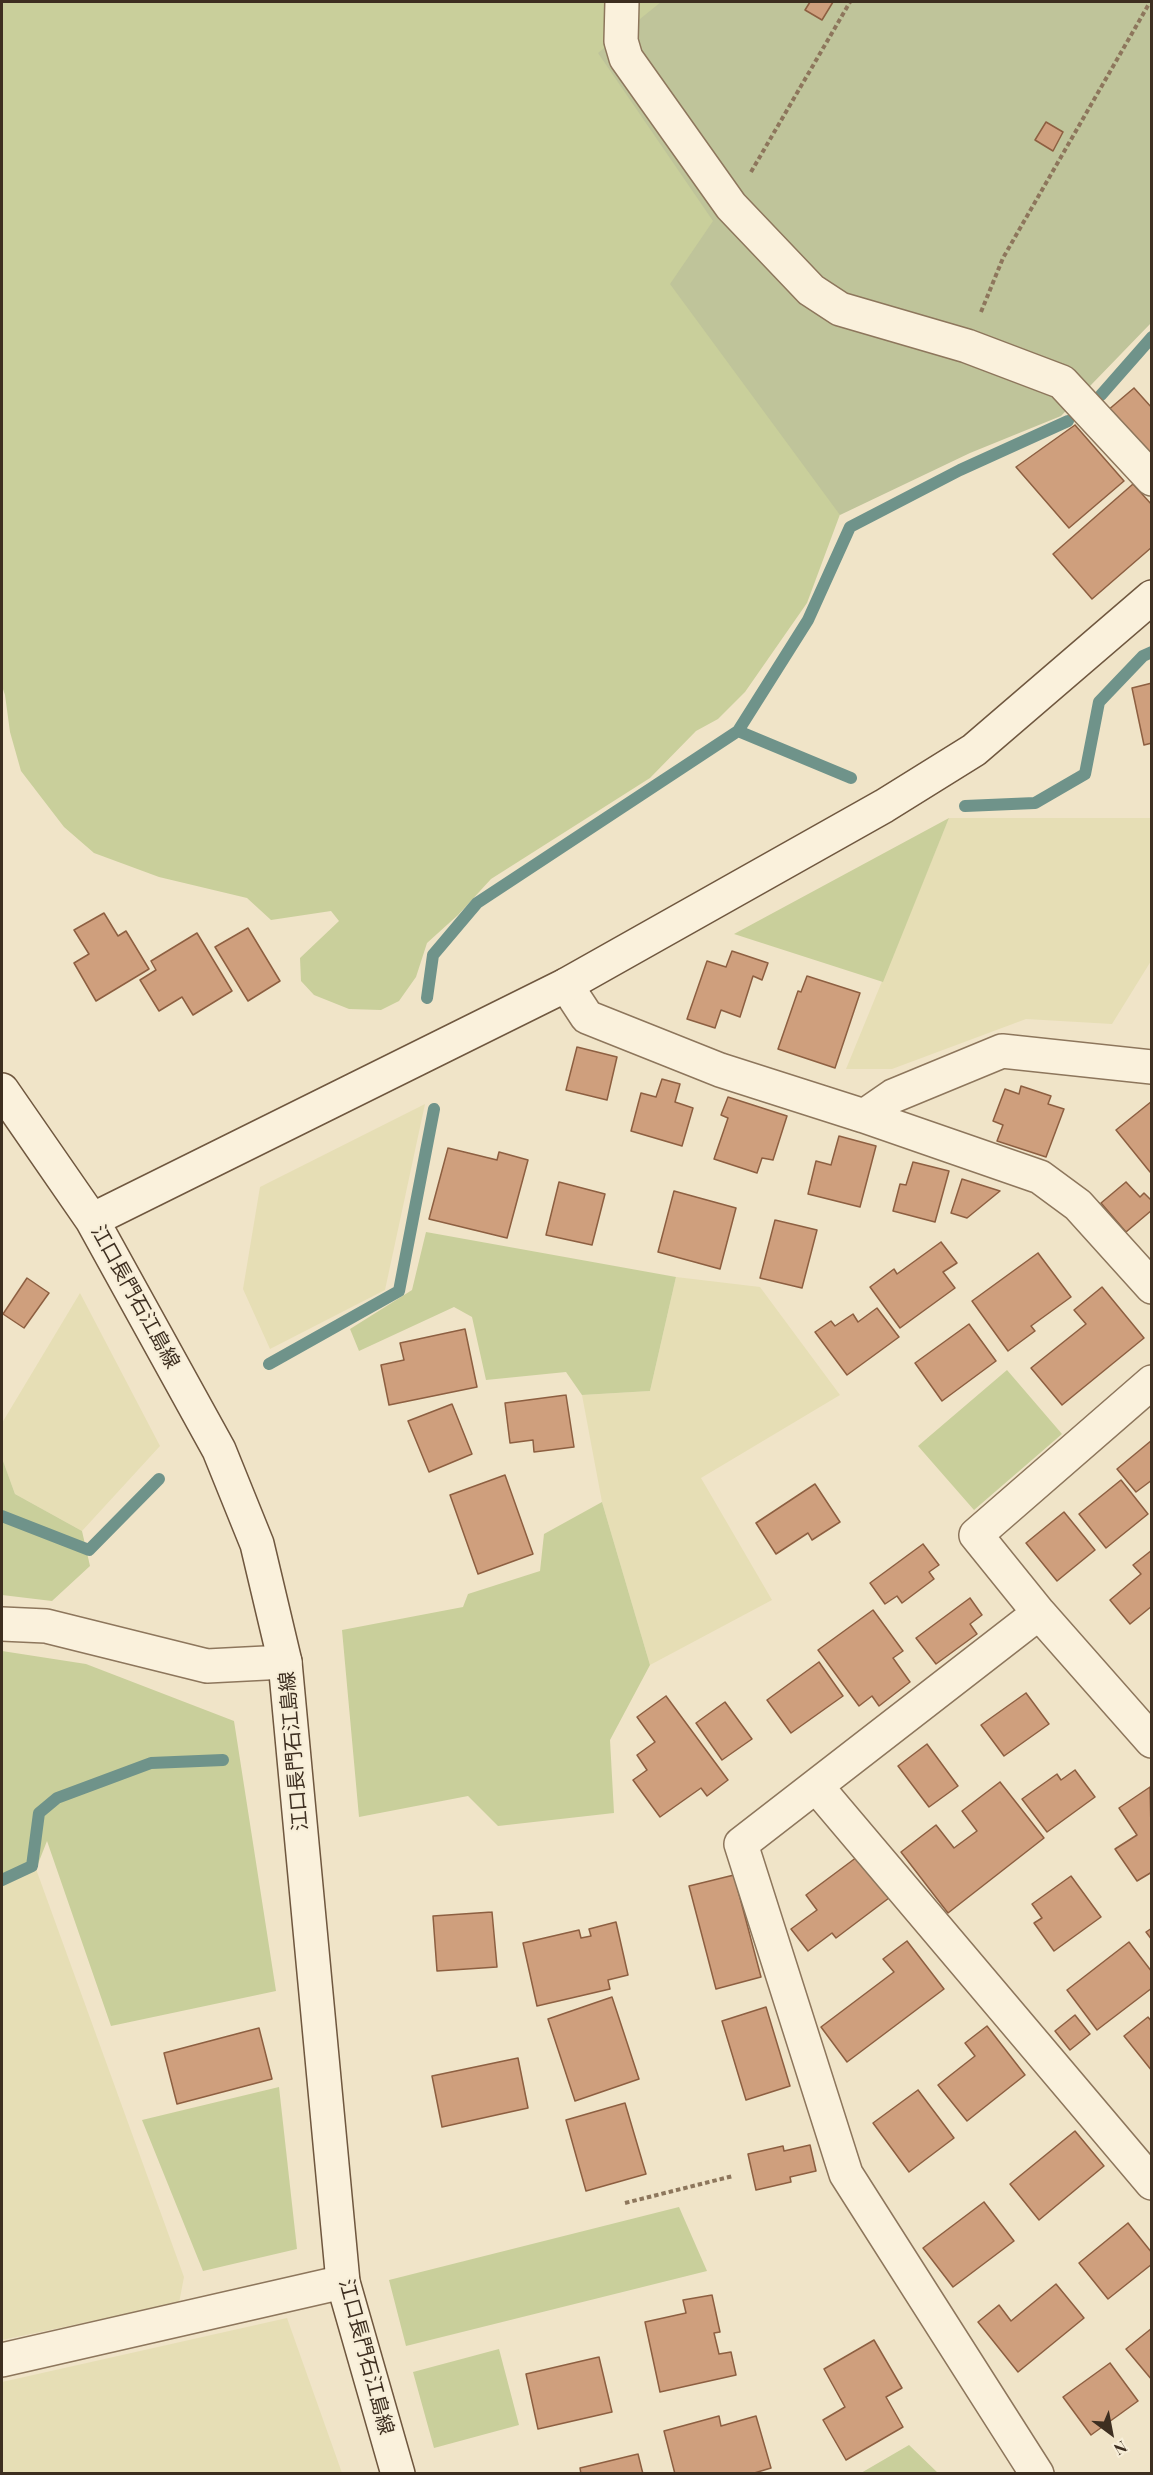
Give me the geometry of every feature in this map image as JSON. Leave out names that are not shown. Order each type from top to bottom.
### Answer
[{"type":"street","points":[[622,2],[621,41],[626,58],[731,206],[811,290],[840,309],[967,346],[1062,381],[1152,479]]},
{"type":"street","points":[[92,1220],[566,985],[884,806],[974,750],[1152,597]]},
{"type":"street","points":[[566,985],[587,1017],[720,1070],[864,1116],[1040,1177],[1078,1205],[1152,1287]]},
{"type":"street","points":[[864,1116],[893,1096],[1002,1051],[1152,1067]]},
{"type":"street","name":"江口長門石江島線","points":[[2,1090],[92,1220],[219,1450],[257,1544],[285,1662],[343,2282],[398,2474]]},
{"type":"street","points":[[1152,1382],[976,1535],[1152,1742]]},
{"type":"street","points":[[1037,2474],[846,2174],[741,1844],[1040,1613]]},
{"type":"street","points":[[2,1624],[46,1626],[207,1666],[285,1662]]},
{"type":"street","points":[[816,1786],[1152,2183]]},
{"type":"street","points":[[2,2360],[343,2282]]},
{"type":"path","points":[[731,206],[850,2]]},
{"type":"path","points":[[967,346],[1003,258],[1149,2]]},
{"type":"path","points":[[625,2203],[733,2176]]},
{"type":"shaded area","points":[[949,818],[1151,818],[1151,961],[1112,1024],[1026,1019],[892,1069],[846,1069]]},
{"type":"shaded area","points":[[425,1104],[385,1290],[270,1349],[243,1289],[260,1187]]},
{"type":"shaded area","points":[[676,1277],[760,1287],[840,1395],[701,1478],[772,1600],[650,1665],[602,1502],[582,1395],[650,1391]]},
{"type":"shaded area","points":[[80,1293],[160,1446],[82,1531],[15,1494],[2,1458],[2,1423]]},
{"type":"shaded area","points":[[36,1869],[184,2277],[179,2303],[2,2340],[2,1885]]},
{"type":"shaded area","points":[[287,2318],[342,2473],[2,2473],[2,2382]]},
{"type":"green space","points":[[2,2],[673,2],[748,251],[842,509],[807,603],[745,692],[718,719],[696,731],[650,778],[491,879],[458,915],[427,943],[416,977],[399,1001],[381,1010],[349,1009],[314,995],[301,981],[300,958],[339,921],[331,911],[271,920],[247,898],[159,877],[94,853],[64,827],[21,771],[10,732],[2,686]]},
{"type":"green space","points":[[661,2],[1151,2],[1151,323],[1061,416],[970,453],[840,515],[670,284],[713,221],[598,53]]},
{"type":"green space","points":[[949,818],[883,982],[734,934]]},
{"type":"green space","points":[[426,1232],[676,1277],[650,1391],[582,1395],[566,1372],[486,1380],[472,1317],[454,1307],[359,1351],[350,1329],[412,1290]]},
{"type":"green space","points":[[1007,1370],[1062,1434],[974,1510],[918,1446]]},
{"type":"green space","points":[[2,1458],[15,1494],[82,1531],[90,1566],[52,1601],[2,1595]]},
{"type":"green space","points":[[602,1502],[650,1665],[610,1740],[614,1813],[498,1826],[468,1796],[359,1817],[342,1630],[463,1607],[468,1594],[540,1571],[544,1534]]},
{"type":"green space","points":[[2,1651],[86,1664],[234,1721],[276,1991],[111,2026],[47,1841],[36,1869],[2,1885]]},
{"type":"green space","points":[[279,2087],[297,2249],[203,2271],[142,2120]]},
{"type":"green space","points":[[679,2207],[707,2271],[406,2346],[389,2280]]},
{"type":"green space","points":[[499,2349],[519,2425],[434,2448],[413,2372]]},
{"type":"green space","points":[[909,2445],[938,2473],[861,2473]]},
{"type":"building","points":[[810,2],[833,2],[822,20],[805,10]]},
{"type":"building","points":[[1046,122],[1063,132],[1053,151],[1035,140]]},
{"type":"building","points":[[1134,388],[1152,408],[1152,462],[1107,411]]},
{"type":"building","points":[[1075,425],[1124,481],[1069,528],[1016,467]]},
{"type":"building","points":[[1133,484],[1152,505],[1152,547],[1092,599],[1053,554]]},
{"type":"building","points":[[1152,683],[1152,743],[1144,745],[1132,688]]},
{"type":"building","points":[[104,913],[118,936],[126,931],[149,969],[96,1001],[74,963],[89,954],[74,930]]},
{"type":"building","points":[[248,928],[280,981],[248,1001],[215,947]]},
{"type":"building","points":[[197,933],[232,991],[193,1015],[182,997],[159,1011],[140,980],[156,970],[151,961]]},
{"type":"building","points":[[732,951],[768,963],[762,980],[753,976],[740,1017],[721,1010],[715,1028],[687,1019],[707,961],[726,967]]},
{"type":"building","points":[[807,976],[860,993],[835,1068],[778,1049],[798,991],[801,992]]},
{"type":"building","points":[[577,1047],[617,1057],[607,1100],[566,1090]]},
{"type":"building","points":[[662,1079],[680,1084],[675,1102],[693,1108],[682,1146],[631,1131],[641,1093],[656,1097]]},
{"type":"building","points":[[1021,1086],[1051,1096],[1048,1104],[1064,1109],[1046,1157],[997,1141],[1003,1125],[993,1121],[1005,1089],[1019,1094]]},
{"type":"building","points":[[728,1097],[787,1116],[773,1160],[762,1158],[757,1173],[714,1159],[728,1118],[721,1115]]},
{"type":"building","points":[[1152,1101],[1152,1171],[1150,1172],[1116,1130]]},
{"type":"building","points":[[839,1136],[876,1146],[860,1207],[808,1194],[816,1161],[831,1165]]},
{"type":"building","points":[[448,1148],[497,1160],[499,1152],[528,1160],[507,1238],[429,1219]]},
{"type":"building","points":[[913,1162],[949,1171],[935,1222],[893,1211],[900,1184],[906,1185]]},
{"type":"building","points":[[962,1179],[1000,1191],[967,1218],[951,1213]]},
{"type":"building","points":[[559,1182],[605,1194],[592,1245],[546,1235]]},
{"type":"building","points":[[1126,1182],[1140,1197],[1144,1193],[1152,1201],[1152,1210],[1126,1232],[1101,1203]]},
{"type":"building","points":[[674,1191],[736,1208],[720,1269],[658,1252]]},
{"type":"building","points":[[775,1220],[817,1230],[802,1288],[760,1278]]},
{"type":"building","points":[[941,1242],[957,1263],[943,1272],[955,1288],[900,1328],[870,1287],[894,1269],[897,1274]]},
{"type":"building","points":[[1038,1253],[1071,1297],[1031,1326],[1035,1331],[1008,1351],[972,1301]]},
{"type":"building","points":[[27,1278],[49,1293],[24,1328],[3,1314]]},
{"type":"building","points":[[1102,1287],[1144,1338],[1062,1405],[1031,1368],[1086,1324],[1074,1310]]},
{"type":"building","points":[[877,1308],[899,1337],[847,1375],[815,1332],[831,1321],[835,1326],[853,1314],[858,1322]]},
{"type":"building","points":[[969,1324],[996,1361],[942,1401],[915,1363]]},
{"type":"building","points":[[465,1329],[477,1387],[389,1405],[381,1365],[404,1360],[400,1343]]},
{"type":"building","points":[[566,1395],[574,1447],[534,1452],[533,1440],[510,1443],[505,1403]]},
{"type":"building","points":[[452,1404],[472,1454],[429,1472],[408,1421]]},
{"type":"building","points":[[1152,1440],[1152,1480],[1136,1492],[1117,1469]]},
{"type":"building","points":[[505,1475],[533,1554],[478,1574],[450,1495]]},
{"type":"building","points":[[1121,1480],[1148,1514],[1106,1548],[1079,1514]]},
{"type":"building","points":[[815,1484],[840,1522],[812,1540],[808,1533],[776,1554],[756,1523]]},
{"type":"building","points":[[1064,1512],[1095,1550],[1057,1581],[1026,1543]]},
{"type":"building","points":[[923,1544],[939,1565],[929,1572],[934,1579],[902,1603],[897,1596],[885,1604],[870,1583]]},
{"type":"building","points":[[1152,1550],[1152,1606],[1130,1624],[1110,1600],[1141,1574],[1133,1565]]},
{"type":"building","points":[[970,1598],[982,1615],[970,1624],[977,1634],[936,1664],[916,1638]]},
{"type":"building","points":[[873,1610],[903,1651],[893,1658],[910,1682],[879,1706],[872,1696],[859,1706],[818,1650]]},
{"type":"building","points":[[819,1662],[843,1696],[791,1733],[767,1700]]},
{"type":"building","points":[[1026,1693],[1049,1724],[1004,1756],[981,1725]]},
{"type":"building","points":[[666,1696],[728,1780],[707,1796],[701,1788],[660,1817],[633,1780],[647,1770],[637,1755],[655,1742],[637,1717]]},
{"type":"building","points":[[725,1702],[752,1739],[722,1760],[696,1723]]},
{"type":"building","points":[[927,1744],[958,1786],[929,1807],[898,1766]]},
{"type":"building","points":[[1075,1770],[1095,1797],[1047,1832],[1022,1799],[1057,1774],[1061,1780]]},
{"type":"building","points":[[1000,1782],[1044,1838],[948,1913],[901,1852],[936,1825],[954,1848],[977,1831],[962,1811]]},
{"type":"building","points":[[1150,1787],[1152,1872],[1137,1881],[1115,1849],[1137,1835],[1119,1808]]},
{"type":"building","points":[[857,1857],[889,1898],[836,1938],[832,1933],[808,1951],[791,1929],[817,1910],[806,1895]]},
{"type":"building","points":[[734,1875],[761,1977],[716,1989],[689,1886]]},
{"type":"building","points":[[1071,1876],[1101,1917],[1054,1951],[1034,1923],[1042,1918],[1032,1904]]},
{"type":"building","points":[[492,1912],[497,1967],[437,1971],[433,1916]]},
{"type":"building","points":[[616,1922],[628,1975],[608,1980],[610,1989],[537,2006],[523,1943],[579,1930],[581,1938],[591,1936],[589,1929]]},
{"type":"building","points":[[1152,1928],[1152,1940],[1146,1932]]},
{"type":"building","points":[[907,1941],[944,1989],[847,2062],[821,2027],[894,1972],[883,1959]]},
{"type":"building","points":[[1129,1942],[1152,1972],[1152,1988],[1097,2030],[1067,1990]]},
{"type":"building","points":[[612,1997],[639,2079],[575,2101],[548,2019]]},
{"type":"building","points":[[766,2007],[790,2086],[746,2100],[722,2021]]},
{"type":"building","points":[[1075,2015],[1090,2034],[1070,2050],[1055,2031]]},
{"type":"building","points":[[1148,2017],[1152,2022],[1152,2071],[1124,2036]]},
{"type":"building","points":[[987,2026],[1025,2075],[967,2121],[938,2085],[975,2056],[965,2043]]},
{"type":"building","points":[[259,2028],[272,2079],[177,2104],[164,2053]]},
{"type":"building","points":[[518,2058],[528,2108],[442,2127],[432,2076]]},
{"type":"building","points":[[918,2090],[954,2138],[909,2172],[873,2123]]},
{"type":"building","points":[[625,2103],[646,2174],[586,2191],[566,2120]]},
{"type":"building","points":[[1075,2131],[1104,2166],[1039,2220],[1010,2184]]},
{"type":"building","points":[[810,2145],[816,2171],[790,2177],[791,2182],[756,2190],[748,2154],[783,2146],[784,2151]]},
{"type":"building","points":[[984,2202],[1014,2241],[953,2287],[923,2248]]},
{"type":"building","points":[[1128,2223],[1152,2253],[1152,2264],[1108,2299],[1079,2263]]},
{"type":"building","points":[[1056,2284],[1084,2318],[1018,2372],[978,2322],[999,2305],[1011,2321]]},
{"type":"building","points":[[712,2295],[720,2332],[714,2333],[719,2354],[731,2352],[736,2375],[660,2392],[645,2322],[686,2313],[683,2300]]},
{"type":"building","points":[[1152,2328],[1152,2380],[1126,2349]]},
{"type":"building","points":[[874,2340],[902,2388],[886,2397],[903,2427],[846,2460],[823,2420],[845,2407],[824,2369]]},
{"type":"building","points":[[599,2357],[612,2412],[538,2429],[526,2374]]},
{"type":"building","points":[[1110,2363],[1138,2401],[1091,2435],[1063,2397]]},
{"type":"building","points":[[719,2416],[721,2426],[756,2416],[771,2468],[751,2474],[675,2474],[664,2431]]},
{"type":"building","points":[[638,2454],[643,2474],[581,2474],[580,2468]]},
{"type":"waterway","points":[[1101,395],[1152,337]]},
{"type":"waterway","points":[[738,731],[808,620],[850,527],[960,470],[1068,421]]},
{"type":"waterway","points":[[965,806],[1035,803],[1085,774],[1099,702],[1143,656],[1152,652]]},
{"type":"waterway","points":[[427,998],[433,955],[477,903],[738,731],[851,778]]},
{"type":"waterway","points":[[269,1364],[399,1291],[434,1109]]},
{"type":"waterway","points":[[2,1516],[89,1550],[159,1479]]},
{"type":"waterway","points":[[2,1880],[32,1866],[39,1813],[57,1798],[151,1763],[223,1760]]}]
